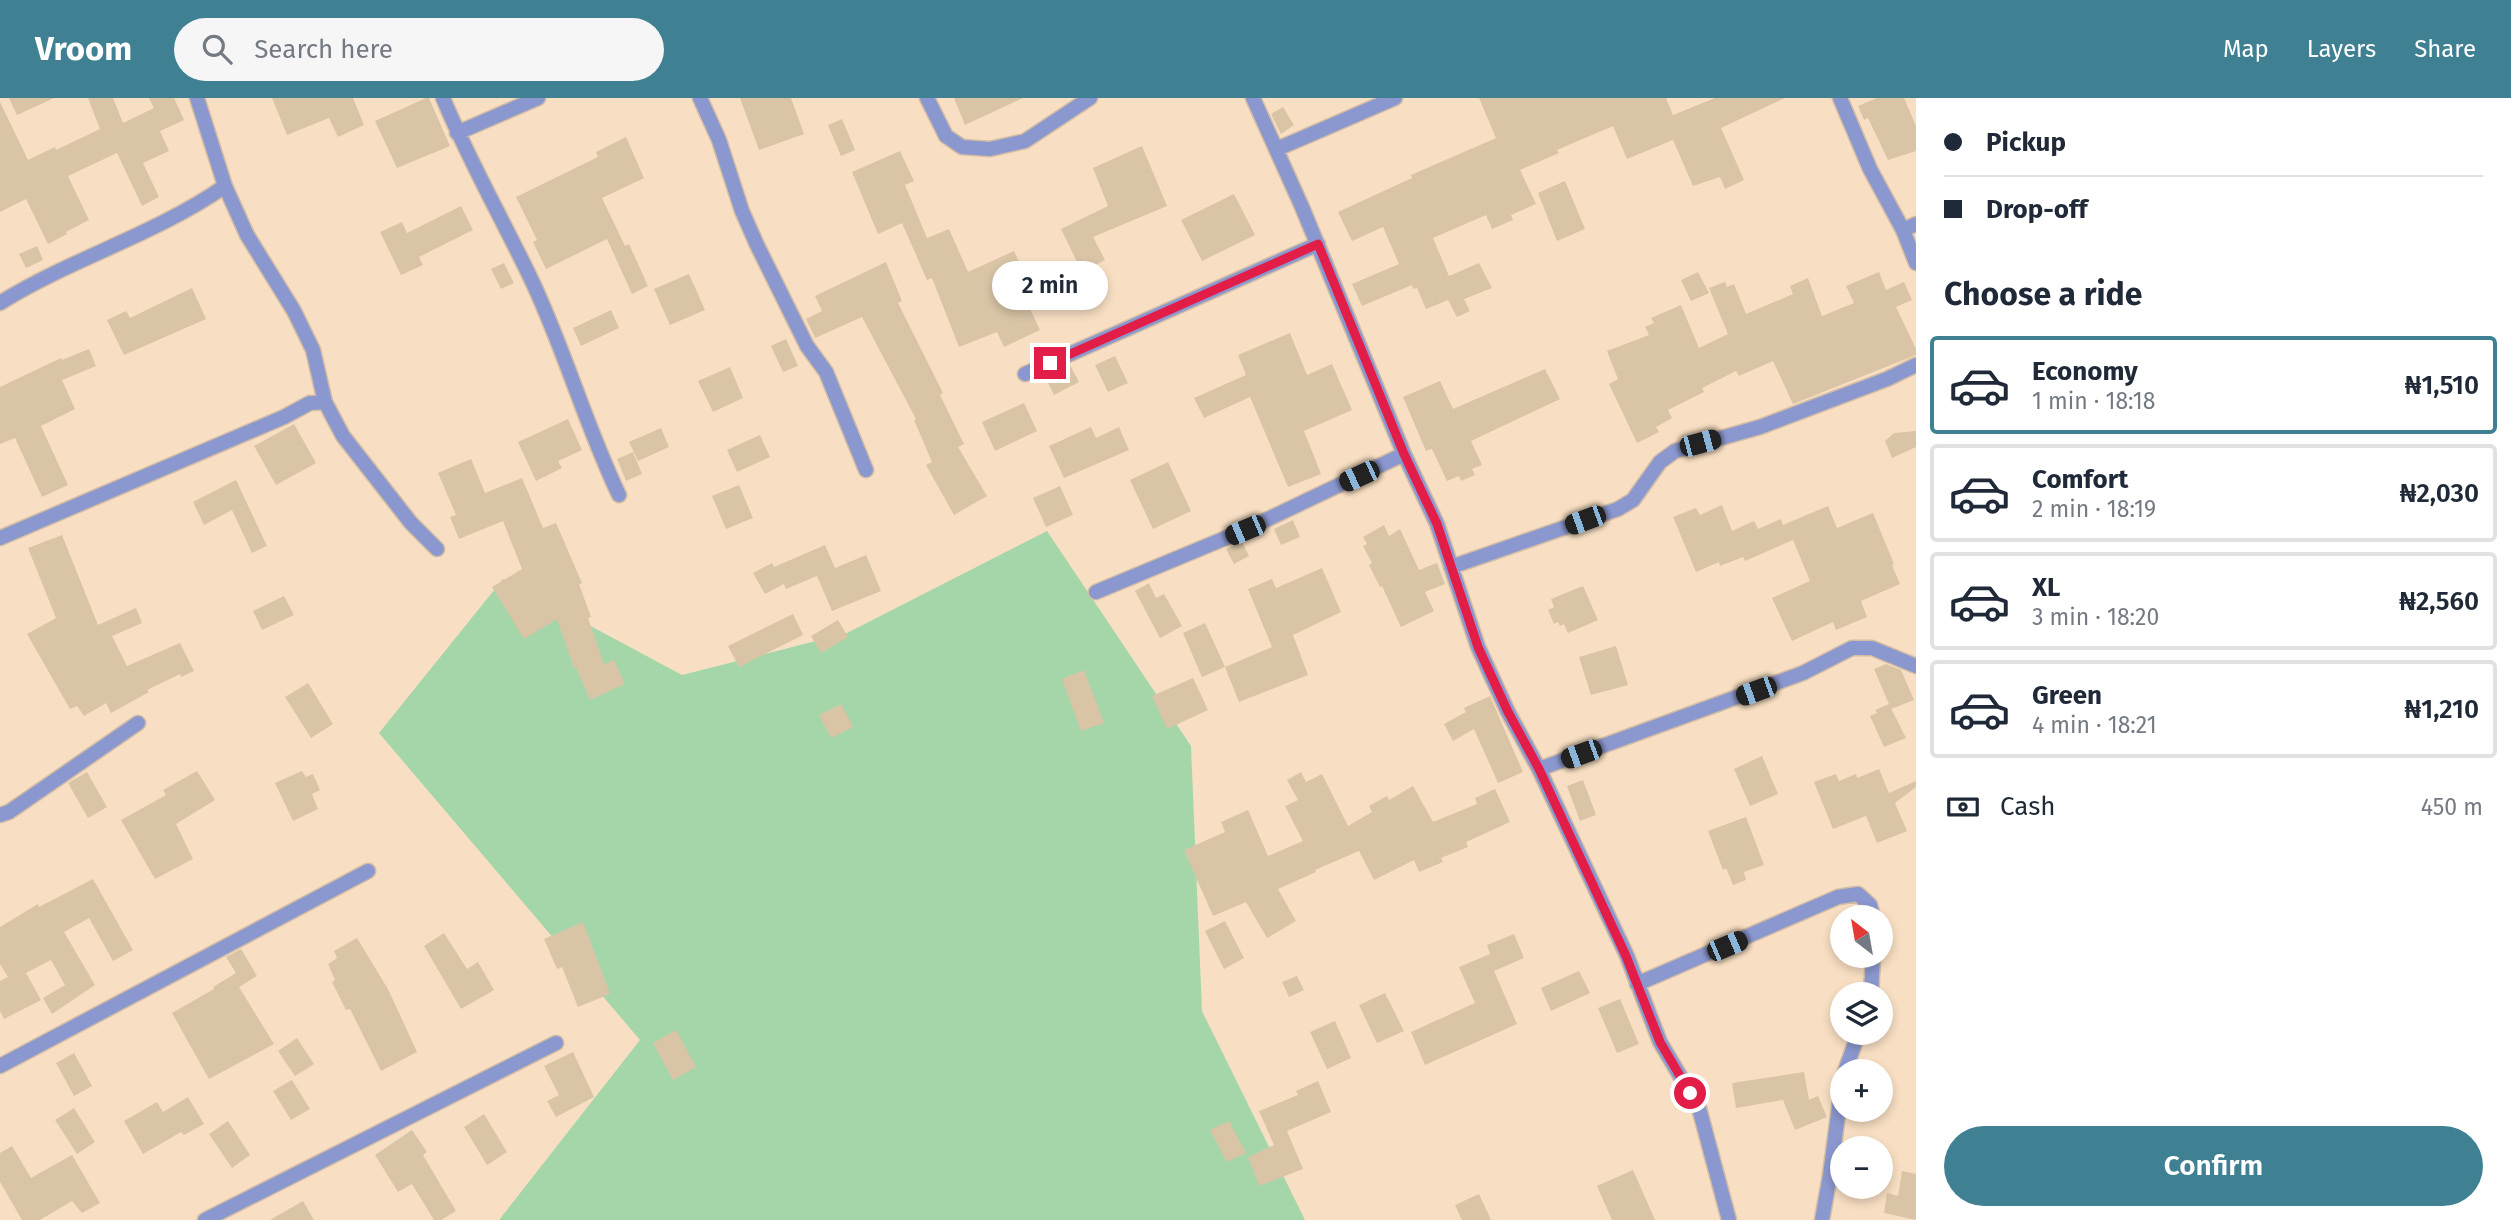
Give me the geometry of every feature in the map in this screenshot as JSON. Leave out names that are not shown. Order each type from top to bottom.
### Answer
[{"type":"street","points":[[197,98],[225,186],[247,236],[294,312],[313,351],[325,402],[343,436],[411,523],[437,549]]},
{"type":"street","points":[[443,98],[457,133],[531,280],[565,356],[605,465],[619,495]]},
{"type":"street","points":[[457,133],[538,98]]},
{"type":"street","points":[[700,98],[719,140],[742,211],[757,245],[807,346],[826,372],[866,470]]},
{"type":"street","points":[[928,98],[946,136],[962,147],[990,149],[1025,141],[1090,98]]},
{"type":"street","points":[[1252,98],[1277,149],[1404,454],[1437,524],[1478,647],[1508,712],[1539,769],[1626,956],[1660,1042],[1699,1108],[1729,1220]]},
{"type":"street","points":[[1277,149],[1395,98]]},
{"type":"street","points":[[1840,98],[1870,169],[1910,227],[1916,263]]},
{"type":"street","points":[[0,303],[65,268],[165,223],[225,186]]},
{"type":"street","points":[[1026,374],[1318,244]]},
{"type":"street","points":[[1451,567],[1618,509],[1633,500],[1660,462],[1675,450],[1760,427],[1887,379],[1916,365]]},
{"type":"street","points":[[0,538],[284,417],[310,403],[325,402]]},
{"type":"street","points":[[1096,592],[1245,530],[1404,454]]},
{"type":"street","points":[[1539,769],[1803,673],[1852,648],[1872,648],[1916,666]]},
{"type":"street","points":[[0,815],[9,812],[138,723]]},
{"type":"street","points":[[0,1066],[368,872]]},
{"type":"street","points":[[1637,984],[1838,897],[1858,894],[1870,905]]},
{"type":"street","points":[[205,1220],[556,1043]]},
{"type":"street","points":[[1822,1220],[1837,1122]]},
{"type":"green space","points":[[1047,531],[1191,746],[1202,1011],[1305,1220],[499,1220],[640,1040],[379,733],[503,579],[682,675],[847,633]]},
{"type":"building","points":[[9,98],[54,98],[17,115]]},
{"type":"building","points":[[88,98],[113,98],[123,123],[154,108],[149,98],[174,98],[184,120],[160,131],[169,151],[143,163],[159,197],[142,206],[117,153],[68,176],[89,220],[48,244],[26,199],[0,212],[0,102],[28,160],[100,129]]},
{"type":"building","points":[[272,98],[353,98],[364,125],[338,137],[329,118],[287,135]]},
{"type":"building","points":[[429,98],[450,146],[397,168],[375,121]]},
{"type":"building","points":[[740,98],[791,98],[804,134],[759,150]]},
{"type":"building","points":[[954,98],[1023,98],[965,125]]},
{"type":"building","points":[[1479,98],[1666,98],[1673,115],[1715,98],[1785,98],[1721,128],[1744,180],[1725,189],[1720,177],[1693,186],[1673,140],[1627,159],[1613,126],[1557,150],[1559,153],[1520,170],[1536,204],[1511,215],[1513,220],[1492,229],[1486,215],[1433,238],[1449,276],[1479,263],[1492,288],[1464,299],[1470,311],[1457,317],[1448,300],[1426,309],[1417,288],[1413,289],[1412,285],[1362,306],[1352,284],[1399,264],[1383,227],[1352,241],[1338,212],[1412,178],[1411,175],[1496,138]]},
{"type":"building","points":[[1877,98],[1904,98],[1916,126],[1916,151],[1888,160],[1868,118],[1864,120],[1858,106]]},
{"type":"building","points":[[1283,107],[1294,125],[1281,134],[1271,114]]},
{"type":"building","points":[[842,119],[855,150],[841,156],[828,125]]},
{"type":"building","points":[[626,137],[644,178],[602,198],[625,246],[629,244],[648,286],[632,294],[607,239],[546,269],[533,242],[537,240],[516,197],[598,157],[596,152]]},
{"type":"building","points":[[1142,146],[1167,206],[1093,237],[1105,260],[1082,272],[1061,229],[1108,206],[1093,168]]},
{"type":"building","points":[[900,151],[914,181],[905,185],[927,238],[949,229],[968,272],[1014,251],[1029,284],[1020,288],[1040,330],[1004,347],[997,332],[959,347],[932,278],[927,280],[902,223],[878,234],[852,172]]},
{"type":"building","points":[[1565,181],[1585,229],[1557,241],[1538,193]]},
{"type":"building","points":[[1234,194],[1255,235],[1202,261],[1181,220]]},
{"type":"building","points":[[461,206],[473,230],[419,257],[423,265],[401,275],[380,232],[402,222],[407,233]]},
{"type":"building","points":[[37,246],[43,260],[26,268],[19,254]]},
{"type":"building","points":[[886,262],[902,301],[898,303],[943,393],[940,395],[964,444],[958,447],[987,496],[954,515],[926,465],[932,462],[914,420],[916,419],[862,317],[815,338],[806,319],[822,311],[815,296]]},
{"type":"building","points":[[504,263],[514,283],[501,289],[491,269]]},
{"type":"building","points":[[1698,272],[1709,293],[1691,301],[1681,280]]},
{"type":"building","points":[[1879,272],[1886,290],[1904,282],[1912,300],[1896,307],[1916,349],[1916,355],[1793,404],[1773,361],[1739,376],[1736,371],[1702,388],[1704,392],[1668,410],[1672,418],[1656,427],[1659,432],[1637,443],[1609,384],[1618,379],[1607,351],[1649,335],[1645,327],[1654,323],[1651,318],[1681,305],[1699,348],[1728,334],[1709,288],[1725,282],[1727,287],[1734,284],[1746,314],[1793,294],[1790,286],[1808,278],[1822,316],[1854,303],[1846,286]]},
{"type":"building","points":[[689,274],[705,310],[670,325],[654,289]]},
{"type":"building","points":[[192,288],[206,319],[124,355],[107,320],[126,311],[130,318]]},
{"type":"building","points":[[611,310],[619,328],[581,346],[573,328]]},
{"type":"building","points":[[1290,333],[1307,375],[1332,364],[1352,410],[1304,431],[1321,474],[1288,487],[1250,397],[1204,418],[1194,398],[1246,375],[1238,355]]},
{"type":"building","points":[[786,339],[798,366],[783,372],[771,346]]},
{"type":"building","points":[[89,349],[96,366],[62,380],[75,409],[41,426],[68,485],[42,497],[15,438],[0,444],[0,387],[61,358],[62,360]]},
{"type":"building","points":[[1115,356],[1128,383],[1108,392],[1095,365]]},
{"type":"building","points":[[1070,365],[1079,382],[1054,395],[1045,377]]},
{"type":"building","points":[[730,367],[743,398],[713,412],[698,381]]},
{"type":"building","points":[[1545,369],[1560,399],[1471,441],[1482,465],[1472,469],[1475,475],[1461,481],[1459,476],[1447,481],[1432,449],[1426,451],[1403,397],[1440,381],[1453,409]]},
{"type":"building","points":[[1024,403],[1037,431],[995,451],[982,422]]},
{"type":"building","points":[[568,419],[582,450],[558,461],[562,468],[536,481],[518,442]]},
{"type":"building","points":[[294,424],[316,463],[276,485],[254,446]]},
{"type":"building","points":[[1091,427],[1096,438],[1119,427],[1129,450],[1064,478],[1049,446]]},
{"type":"building","points":[[661,428],[669,447],[638,461],[629,442]]},
{"type":"building","points":[[1916,431],[1916,447],[1892,458],[1885,441],[1894,433]]},
{"type":"building","points":[[760,435],[770,457],[737,472],[727,450]]},
{"type":"building","points":[[633,452],[642,474],[626,481],[617,459]]},
{"type":"building","points":[[471,459],[485,493],[522,478],[543,528],[556,523],[582,583],[579,584],[591,617],[588,618],[604,664],[614,660],[625,684],[590,700],[576,667],[574,668],[557,619],[524,639],[492,587],[522,569],[503,521],[459,539],[450,517],[456,515],[438,473]]},
{"type":"building","points":[[1168,462],[1191,511],[1153,529],[1130,480]]},
{"type":"building","points":[[236,480],[267,546],[252,553],[232,510],[204,525],[193,502]]},
{"type":"building","points":[[739,485],[753,518],[726,529],[712,496]]},
{"type":"building","points":[[1060,486],[1073,515],[1046,527],[1033,498]]},
{"type":"building","points":[[1722,505],[1732,531],[1754,521],[1758,529],[1781,519],[1783,525],[1828,506],[1837,528],[1873,513],[1900,584],[1861,601],[1867,617],[1836,630],[1833,622],[1792,641],[1772,598],[1810,581],[1793,540],[1745,561],[1743,557],[1720,566],[1719,562],[1696,572],[1673,517],[1696,508],[1700,515]]},
{"type":"building","points":[[1293,520],[1300,537],[1281,545],[1274,529]]},
{"type":"building","points":[[1384,525],[1389,536],[1400,529],[1419,570],[1437,563],[1445,584],[1425,592],[1434,611],[1401,627],[1369,565],[1372,563],[1363,546],[1367,544],[1363,537]]},
{"type":"building","points":[[62,535],[98,625],[136,608],[142,623],[112,636],[127,666],[180,643],[194,671],[181,677],[180,674],[147,690],[149,692],[111,713],[106,703],[84,716],[77,706],[70,709],[27,634],[56,618],[28,548]]},
{"type":"building","points":[[1242,542],[1249,556],[1234,564],[1226,549]]},
{"type":"building","points":[[825,545],[835,568],[866,555],[881,591],[832,611],[817,576],[786,589],[784,584],[765,594],[753,573],[772,563],[774,567]]},
{"type":"building","points":[[1322,568],[1341,612],[1293,635],[1308,675],[1239,702],[1225,667],[1272,647],[1248,589],[1272,579],[1276,588]]},
{"type":"building","points":[[1149,583],[1156,598],[1164,594],[1182,626],[1160,638],[1135,591]]},
{"type":"building","points":[[1583,586],[1598,620],[1568,633],[1564,624],[1554,624],[1548,610],[1554,607],[1551,599]]},
{"type":"building","points":[[284,596],[294,615],[262,630],[253,611]]},
{"type":"building","points":[[793,614],[803,635],[739,667],[728,646]]},
{"type":"building","points":[[838,620],[848,637],[821,653],[811,636]]},
{"type":"building","points":[[1205,623],[1225,667],[1202,677],[1183,633]]},
{"type":"building","points":[[1616,646],[1628,685],[1591,695],[1579,657]]},
{"type":"building","points":[[1886,664],[1901,670],[1914,700],[1891,709],[1874,669]]},
{"type":"building","points":[[1084,670],[1104,723],[1081,731],[1062,679]]},
{"type":"building","points":[[1193,678],[1208,710],[1167,729],[1152,696]]},
{"type":"building","points":[[308,683],[333,724],[311,738],[285,697]]},
{"type":"building","points":[[1490,696],[1523,772],[1498,783],[1474,729],[1453,741],[1444,724],[1466,712],[1464,708]]},
{"type":"building","points":[[841,704],[853,727],[831,738],[819,715]]},
{"type":"building","points":[[1889,704],[1906,738],[1884,747],[1870,716],[1877,713],[1875,710]]},
{"type":"building","points":[[1762,756],[1778,794],[1750,806],[1734,769]]},
{"type":"building","points":[[1879,769],[1889,793],[1916,781],[1916,787],[1895,803],[1907,831],[1877,843],[1866,816],[1833,829],[1814,782],[1836,774],[1839,781],[1856,774],[1857,778]]},
{"type":"building","points":[[197,771],[215,800],[176,824],[193,859],[155,879],[121,820],[166,795],[163,790]]},
{"type":"building","points":[[302,771],[306,777],[313,774],[320,790],[312,794],[318,809],[293,821],[275,783]]},
{"type":"building","points":[[87,772],[107,807],[88,818],[68,783]]},
{"type":"building","points":[[1301,772],[1306,782],[1322,774],[1348,826],[1372,812],[1369,806],[1387,796],[1389,800],[1413,786],[1433,822],[1477,804],[1475,798],[1495,789],[1510,822],[1466,842],[1468,847],[1441,858],[1443,862],[1419,872],[1414,860],[1374,880],[1359,851],[1315,870],[1316,872],[1278,889],[1296,921],[1267,938],[1246,902],[1213,916],[1184,850],[1225,832],[1221,822],[1248,810],[1268,856],[1303,841],[1285,806],[1298,800],[1287,780]]},
{"type":"building","points":[[1583,780],[1596,815],[1580,821],[1567,786]]},
{"type":"building","points":[[1746,817],[1764,865],[1744,872],[1746,880],[1733,885],[1726,868],[1723,870],[1708,831]]},
{"type":"building","points":[[93,879],[133,950],[113,961],[89,918],[64,932],[95,985],[52,1014],[43,998],[65,985],[51,960],[26,973],[41,1000],[4,1019],[0,1011],[0,981],[8,977],[0,964],[0,927],[38,904],[39,907]]},
{"type":"building","points":[[1225,921],[1244,958],[1224,969],[1205,931]]},
{"type":"building","points":[[583,922],[610,994],[578,1007],[562,967],[557,969],[544,939]]},
{"type":"building","points":[[444,933],[467,969],[478,962],[494,990],[461,1009],[424,946]]},
{"type":"building","points":[[1514,934],[1524,958],[1494,971],[1517,1024],[1425,1065],[1411,1032],[1475,1003],[1459,967],[1490,954],[1487,945]]},
{"type":"building","points":[[357,938],[388,989],[417,1052],[381,1071],[350,1009],[346,1010],[332,982],[335,980],[328,964],[337,958],[334,951]]},
{"type":"building","points":[[241,949],[257,976],[239,987],[274,1044],[209,1079],[172,1013],[236,973],[226,957]]},
{"type":"building","points":[[1579,971],[1590,993],[1551,1011],[1541,988]]},
{"type":"building","points":[[1297,976],[1304,990],[1289,997],[1282,982]]},
{"type":"building","points":[[1385,993],[1404,1031],[1377,1043],[1359,1005]]},
{"type":"building","points":[[1620,999],[1639,1044],[1617,1053],[1598,1008]]},
{"type":"building","points":[[1335,1021],[1351,1058],[1327,1069],[1310,1032]]},
{"type":"building","points":[[676,1030],[696,1067],[673,1080],[653,1043]]},
{"type":"building","points":[[297,1038],[314,1064],[295,1076],[278,1051]]},
{"type":"building","points":[[573,1052],[594,1097],[556,1117],[547,1101],[559,1095],[544,1066]]},
{"type":"building","points":[[74,1053],[92,1086],[74,1096],[56,1063]]},
{"type":"building","points":[[1804,1072],[1809,1100],[1818,1096],[1827,1117],[1795,1130],[1783,1100],[1736,1108],[1732,1083]]},
{"type":"building","points":[[292,1080],[310,1109],[291,1120],[273,1091]]},
{"type":"building","points":[[1318,1081],[1331,1112],[1287,1131],[1303,1169],[1259,1186],[1248,1157],[1274,1145],[1259,1111],[1298,1095],[1296,1091]]},
{"type":"building","points":[[188,1097],[204,1124],[184,1135],[181,1132],[143,1154],[124,1121],[157,1102],[163,1112]]},
{"type":"building","points":[[74,1108],[95,1142],[77,1154],[55,1120]]},
{"type":"building","points":[[484,1114],[507,1152],[487,1165],[464,1127]]},
{"type":"building","points":[[228,1121],[250,1155],[232,1168],[209,1134]]},
{"type":"building","points":[[1229,1121],[1246,1153],[1227,1162],[1210,1130]]},
{"type":"building","points":[[412,1130],[427,1152],[423,1155],[456,1211],[441,1220],[434,1220],[412,1184],[398,1192],[375,1155]]},
{"type":"building","points":[[12,1146],[31,1178],[72,1155],[100,1203],[82,1213],[72,1201],[40,1220],[22,1220],[0,1182],[0,1153]]},
{"type":"building","points":[[1633,1170],[1655,1220],[1612,1220],[1597,1186]]},
{"type":"building","points":[[1902,1171],[1916,1174],[1916,1220],[1884,1213],[1886,1199],[1893,1199],[1893,1195],[1898,1196]]},
{"type":"building","points":[[1479,1194],[1491,1220],[1462,1220],[1455,1205]]},
{"type":"building","points":[[303,1201],[314,1220],[270,1220]]},
{"type":"route","points":[[1050,363],[1318,244],[1404,454],[1437,524],[1478,647],[1508,712],[1539,769],[1626,956],[1660,1042],[1690,1093]]}]
